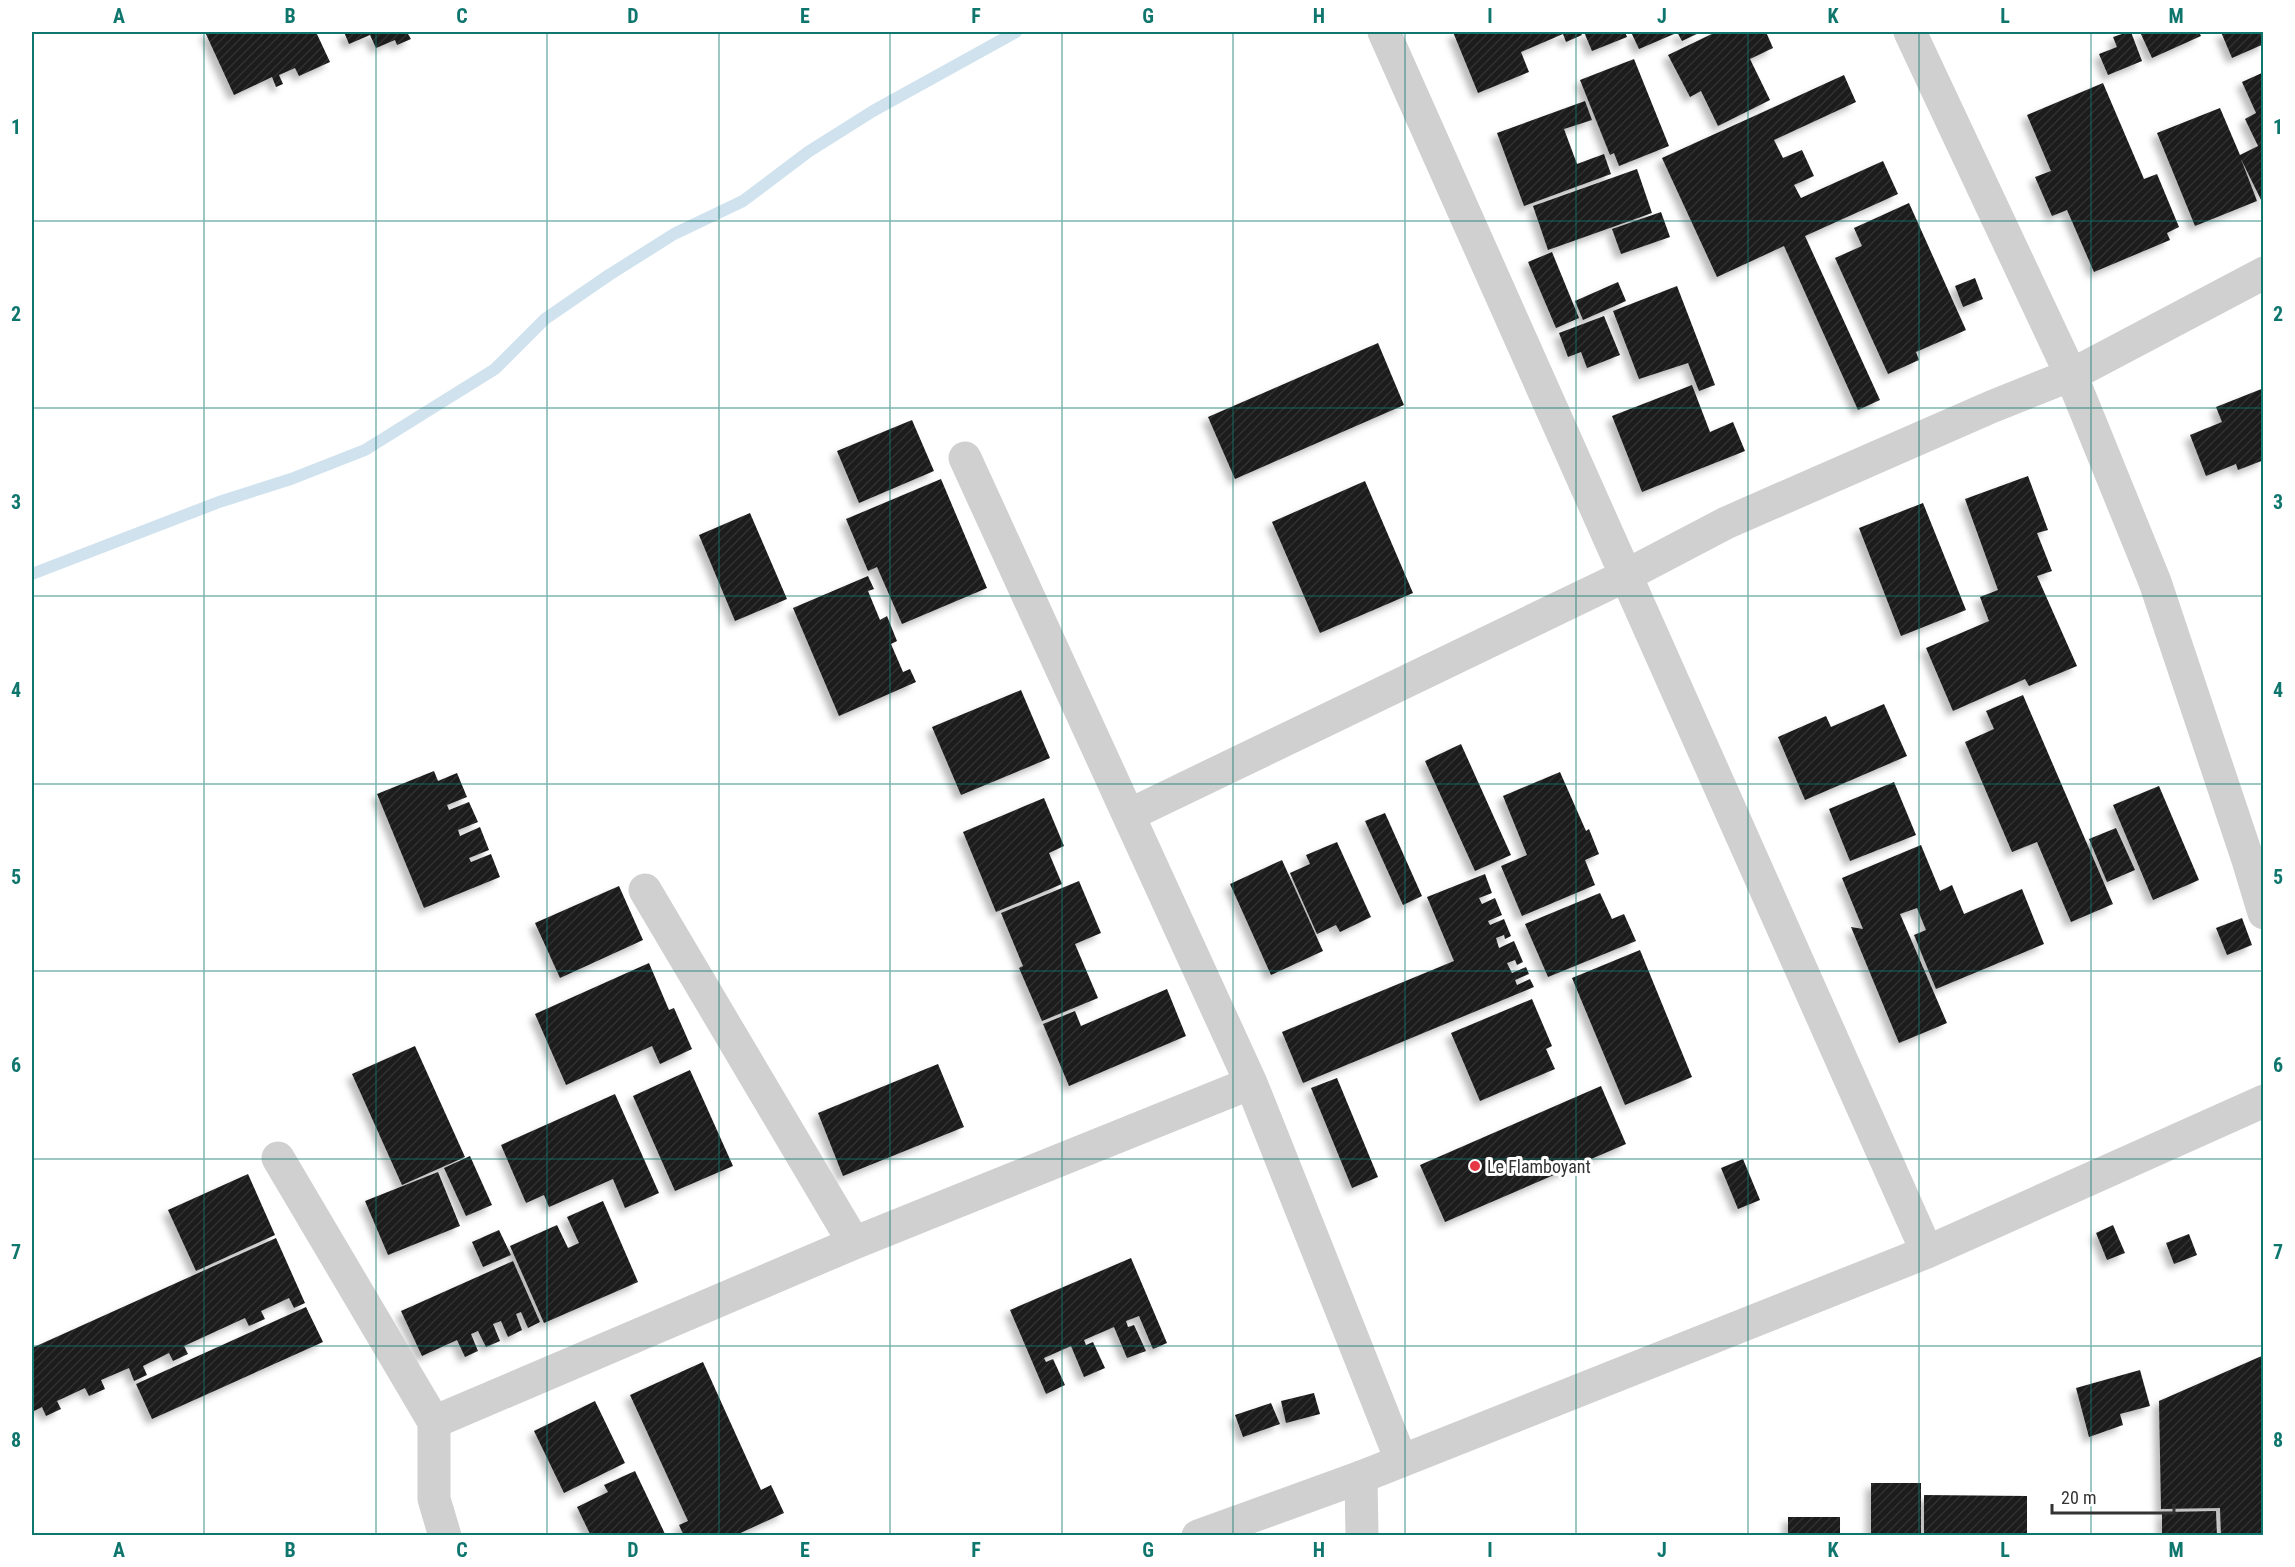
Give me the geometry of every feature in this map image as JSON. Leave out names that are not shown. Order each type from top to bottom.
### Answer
[{"type":"street","points":[[1384,32],[1927,1252]]},
{"type":"street","points":[[1910,32],[2071,375],[2155,582],[2264,912]]},
{"type":"street","points":[[1129,814],[1625,576],[1726,523],[1991,407],[2071,375],[2264,273]]},
{"type":"street","points":[[965,458],[1251,1083],[1401,1460]]},
{"type":"street","points":[[645,890],[854,1243]]},
{"type":"street","points":[[435,1422],[854,1243],[1251,1083]]},
{"type":"street","points":[[1198,1536],[1361,1477],[1927,1252],[2264,1101]]},
{"type":"street","points":[[278,1158],[435,1422],[434,1499],[445,1536]]},
{"type":"street","points":[[1361,1477],[1362,1536]]},
{"type":"building","points":[[205,32],[316,32],[330,62],[299,76],[295,68],[279,75],[283,84],[276,87],[272,77],[234,95]]},
{"type":"building","points":[[344,32],[413,32],[408,34],[411,39],[397,45],[395,40],[376,48],[370,35],[349,44]]},
{"type":"building","points":[[1453,32],[1580,32],[1582,35],[1566,42],[1563,34],[1521,52],[1529,72],[1478,93]]},
{"type":"building","points":[[1584,32],[1625,32],[1627,37],[1592,51]]},
{"type":"building","points":[[1631,32],[1673,32],[1674,34],[1639,49]]},
{"type":"building","points":[[1677,32],[1701,32],[1682,41]]},
{"type":"building","points":[[1716,32],[1766,32],[1773,48],[1750,59],[1770,100],[1718,126],[1701,91],[1690,97],[1668,55]]},
{"type":"building","points":[[2131,32],[2142,61],[2108,75],[2099,54],[2117,47],[2113,37]]},
{"type":"building","points":[[2140,32],[2199,32],[2201,36],[2152,58]]},
{"type":"building","points":[[2221,32],[2264,32],[2264,44],[2232,58]]},
{"type":"building","points":[[1634,59],[1669,146],[1619,166],[1614,153],[1610,155],[1580,80]]},
{"type":"building","points":[[2264,72],[2264,206],[2241,159],[2257,201],[2195,226],[2157,133],[2220,108],[2240,155],[2258,146],[2245,119],[2256,113],[2242,82]]},
{"type":"building","points":[[1844,75],[1856,102],[1774,140],[1783,158],[1802,150],[1814,176],[1794,185],[1801,198],[1883,161],[1898,194],[1805,236],[1880,400],[1858,410],[1784,246],[1717,277],[1662,158]]},
{"type":"building","points":[[2103,83],[2144,179],[2157,174],[2179,227],[2167,233],[2170,240],[2094,272],[2067,210],[2052,216],[2035,177],[2051,171],[2027,115]]},
{"type":"building","points":[[1585,101],[1592,120],[1564,129],[1577,164],[1604,154],[1611,174],[1524,206],[1497,133]]},
{"type":"building","points":[[1637,169],[1652,213],[1548,250],[1533,206]]},
{"type":"building","points":[[1909,203],[1966,330],[1916,352],[1919,360],[1888,374],[1835,258],[1862,246],[1854,228]]},
{"type":"building","points":[[1661,212],[1670,237],[1621,254],[1612,229]]},
{"type":"building","points":[[1552,252],[1579,318],[1556,328],[1528,262]]},
{"type":"building","points":[[1975,278],[1983,299],[1963,307],[1955,286]]},
{"type":"building","points":[[1618,282],[1626,301],[1583,320],[1575,301]]},
{"type":"building","points":[[1677,286],[1715,385],[1699,391],[1688,363],[1639,379],[1613,311]]},
{"type":"building","points":[[1604,316],[1620,355],[1587,368],[1581,352],[1568,357],[1559,333]]},
{"type":"building","points":[[1378,343],[1404,405],[1235,479],[1208,417]]},
{"type":"building","points":[[1692,385],[1710,432],[1733,422],[1745,451],[1642,492],[1612,416]]},
{"type":"building","points":[[2264,388],[2264,460],[2238,470],[2236,464],[2206,476],[2190,435],[2222,422],[2216,407]]},
{"type":"building","points":[[912,420],[934,471],[859,503],[837,451]]},
{"type":"building","points":[[2028,476],[2048,530],[2037,533],[2052,571],[2037,576],[2077,666],[2029,686],[2025,679],[1953,711],[1926,648],[1989,621],[1980,597],[1998,590],[1965,499]]},
{"type":"building","points":[[941,479],[987,588],[902,624],[877,567],[868,571],[846,519]]},
{"type":"building","points":[[1365,481],[1413,593],[1320,633],[1272,522]]},
{"type":"building","points":[[1923,503],[1966,610],[1901,636],[1859,528]]},
{"type":"building","points":[[750,513],[787,599],[735,621],[699,535]]},
{"type":"building","points":[[868,576],[874,589],[868,591],[880,620],[887,616],[897,641],[891,644],[903,672],[910,669],[916,682],[839,716],[793,608]]},
{"type":"building","points":[[1021,690],[1050,758],[961,795],[932,727]]},
{"type":"building","points":[[2023,695],[2113,904],[2071,922],[2037,842],[2012,852],[1965,742],[1994,729],[1986,711]]},
{"type":"building","points":[[1884,704],[1907,756],[1805,800],[1778,737],[1826,716],[1831,727]]},
{"type":"building","points":[[1461,744],[1511,855],[1475,871],[1425,761]]},
{"type":"building","points":[[434,771],[438,781],[457,773],[467,797],[447,805],[449,810],[469,802],[478,822],[458,830],[460,836],[480,827],[489,850],[469,858],[471,862],[491,854],[500,877],[424,908],[377,794]]},
{"type":"building","points":[[1560,772],[1586,831],[1589,829],[1599,854],[1585,860],[1595,885],[1522,916],[1501,866],[1527,855],[1503,796]]},
{"type":"building","points":[[1894,782],[1916,835],[1850,861],[1829,809]]},
{"type":"building","points":[[2159,786],[2199,880],[2153,900],[2113,805]]},
{"type":"building","points":[[1044,798],[1064,846],[1049,853],[1062,884],[996,912],[963,832]]},
{"type":"building","points":[[1385,813],[1422,896],[1403,905],[1365,821]]},
{"type":"building","points":[[2116,828],[2135,870],[2107,882],[2089,839]]},
{"type":"building","points":[[1337,842],[1371,917],[1340,932],[1336,925],[1317,934],[1290,873],[1310,864],[1306,855]]},
{"type":"building","points":[[1921,845],[1940,891],[1952,885],[1964,914],[2022,889],[2044,944],[1936,989],[1914,935],[1926,930],[1917,908],[1900,914],[1947,1023],[1899,1043],[1851,927],[1863,929],[1842,878]]},
{"type":"building","points":[[1282,860],[1323,951],[1271,975],[1230,884]]},
{"type":"building","points":[[1485,874],[1492,893],[1479,898],[1482,904],[1495,898],[1502,915],[1488,921],[1490,925],[1504,919],[1511,936],[1505,939],[1504,935],[1496,938],[1499,948],[1514,941],[1523,962],[1517,965],[1515,960],[1507,963],[1512,973],[1526,967],[1529,974],[1515,980],[1517,985],[1530,979],[1534,987],[1303,1083],[1282,1032],[1454,961],[1427,897]]},
{"type":"building","points":[[1079,881],[1101,933],[1075,944],[1098,998],[1042,1021],[1019,968],[1023,966],[1001,913]]},
{"type":"building","points":[[619,886],[643,940],[560,978],[535,923]]},
{"type":"building","points":[[1600,893],[1612,919],[1624,914],[1636,941],[1548,977],[1525,924]]},
{"type":"building","points":[[2242,918],[2252,945],[2227,955],[2216,928]]},
{"type":"building","points":[[1640,950],[1692,1077],[1625,1105],[1572,978]]},
{"type":"building","points":[[649,963],[669,1010],[674,1008],[692,1049],[660,1064],[652,1046],[566,1085],[535,1014]]},
{"type":"building","points":[[1167,989],[1186,1036],[1069,1086],[1043,1024],[1075,1011],[1081,1026]]},
{"type":"building","points":[[1532,999],[1552,1046],[1546,1049],[1555,1069],[1480,1101],[1451,1033]]},
{"type":"building","points":[[415,1046],[465,1157],[402,1185],[352,1074]]},
{"type":"building","points":[[938,1064],[964,1127],[843,1176],[818,1113]]},
{"type":"building","points":[[690,1070],[733,1166],[675,1191],[633,1096]]},
{"type":"building","points":[[1337,1078],[1378,1177],[1352,1188],[1311,1088]]},
{"type":"building","points":[[1601,1086],[1626,1144],[1445,1222],[1420,1165]]},
{"type":"building","points":[[615,1094],[659,1193],[625,1208],[613,1179],[549,1207],[544,1195],[526,1203],[501,1145]]},
{"type":"building","points":[[470,1156],[492,1205],[466,1216],[444,1168]]},
{"type":"building","points":[[1743,1159],[1760,1200],[1738,1209],[1721,1168]]},
{"type":"building","points":[[438,1172],[460,1226],[388,1255],[365,1201]]},
{"type":"building","points":[[248,1174],[275,1235],[196,1271],[168,1210]]},
{"type":"building","points":[[603,1201],[638,1282],[544,1323],[510,1246],[557,1225],[568,1248],[579,1243],[567,1217]]},
{"type":"building","points":[[2113,1225],[2125,1253],[2107,1260],[2096,1233]]},
{"type":"building","points":[[499,1230],[511,1255],[483,1267],[472,1242]]},
{"type":"building","points":[[2189,1234],[2197,1255],[2174,1264],[2166,1243]]},
{"type":"building","points":[[276,1238],[305,1303],[294,1308],[289,1298],[261,1311],[265,1319],[249,1326],[245,1318],[184,1346],[188,1354],[173,1361],[169,1353],[143,1366],[147,1375],[134,1381],[129,1368],[101,1380],[105,1389],[89,1396],[85,1388],[57,1401],[61,1409],[46,1416],[42,1407],[32,1412],[32,1348]]},
{"type":"building","points":[[1131,1258],[1167,1343],[1153,1349],[1139,1316],[1126,1321],[1128,1327],[1134,1325],[1146,1351],[1127,1358],[1114,1327],[1084,1340],[1086,1345],[1093,1342],[1105,1368],[1084,1377],[1071,1346],[1044,1358],[1046,1362],[1053,1359],[1065,1385],[1046,1394],[1010,1310]]},
{"type":"building","points":[[513,1261],[540,1322],[528,1328],[521,1312],[516,1314],[522,1330],[508,1337],[501,1321],[493,1324],[500,1341],[486,1347],[478,1331],[471,1334],[478,1351],[465,1357],[457,1340],[422,1356],[401,1311]]},
{"type":"building","points":[[306,1307],[323,1342],[152,1419],[136,1384]]},
{"type":"building","points":[[2264,1355],[2264,1536],[2221,1536],[2220,1508],[2161,1509],[2159,1401]]},
{"type":"building","points":[[703,1362],[761,1490],[771,1485],[784,1513],[734,1536],[684,1536],[679,1525],[688,1521],[630,1395]]},
{"type":"building","points":[[2140,1370],[2150,1406],[2120,1414],[2123,1425],[2089,1437],[2076,1388]]},
{"type":"building","points":[[1314,1393],[1320,1414],[1286,1423],[1281,1401]]},
{"type":"building","points":[[595,1401],[625,1463],[564,1493],[534,1431]]},
{"type":"building","points":[[1271,1403],[1280,1424],[1243,1437],[1235,1415]]},
{"type":"building","points":[[635,1471],[666,1536],[591,1536],[577,1507],[608,1492],[604,1485]]},
{"type":"building","points":[[1871,1483],[1921,1483],[1921,1536],[1871,1536]]},
{"type":"building","points":[[1924,1495],[2027,1496],[2027,1536],[1924,1536]]},
{"type":"building","points":[[2216,1511],[2217,1536],[2162,1536],[2162,1512]]},
{"type":"building","points":[[1788,1517],[1840,1517],[1840,1533],[1864,1533],[1864,1536],[1788,1536]]},
{"type":"waterway","points":[[32,574],[219,502],[291,479],[365,450],[495,369],[545,319],[609,275],[674,234],[743,201],[808,152],[873,111],[1016,32]]},
{"type":"place","name":"Le Flamboyant","points":[[1475,1166]]}]
